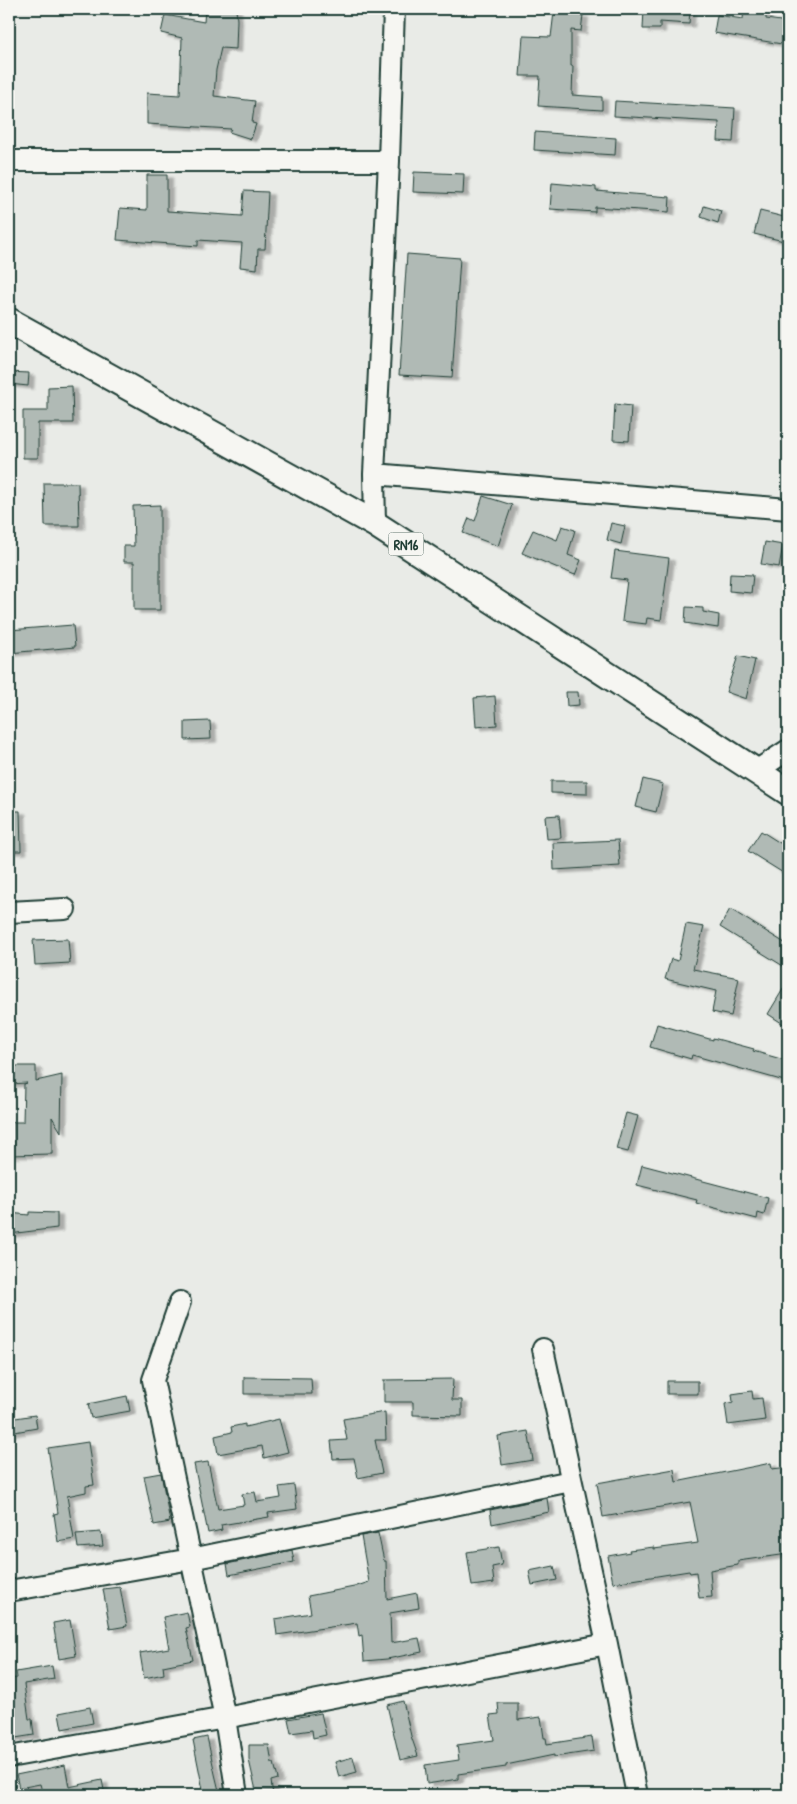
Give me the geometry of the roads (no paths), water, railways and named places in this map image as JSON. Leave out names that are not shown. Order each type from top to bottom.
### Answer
[{"type":"main road","name":"RN16","points":[[9,321],[375,524],[788,792]]},
{"type":"street","points":[[375,524],[374,474],[394,9]]},
{"type":"street","points":[[9,161],[389,160]]},
{"type":"street","points":[[374,474],[788,509]]},
{"type":"street","points":[[756,772],[788,750]]},
{"type":"street","points":[[9,912],[65,909]]},
{"type":"street","points":[[180,1302],[153,1380],[225,1718],[237,1795]]},
{"type":"street","points":[[543,1349],[607,1644],[637,1795]]},
{"type":"street","points":[[9,1590],[191,1559],[571,1481]]},
{"type":"street","points":[[9,1758],[607,1644]]}]
